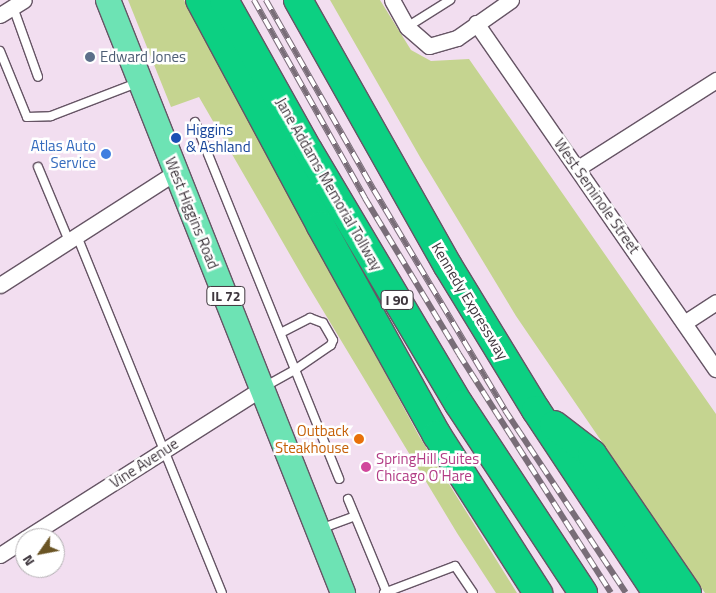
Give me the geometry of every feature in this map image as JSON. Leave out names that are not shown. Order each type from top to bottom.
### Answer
[{"type":"highway","points":[[200,0],[321,226],[437,435],[538,593]]},
{"type":"highway","name":"Jane Addams Memorial Tollway","points":[[224,0],[308,150],[454,396],[583,593]]},
{"type":"highway","name":"Kennedy Expressway","points":[[298,0],[448,266],[536,410],[657,593]]},
{"type":"highway","points":[[536,410],[592,454],[687,593]]},
{"type":"main road","name":"West Higgins Road","points":[[108,0],[343,593]]},
{"type":"street","points":[[392,0],[407,27],[429,46],[457,38],[511,0]]},
{"type":"street","name":"West Seminole Street","points":[[476,23],[716,369]]},
{"type":"street","points":[[578,168],[716,80]]},
{"type":"street","points":[[0,285],[176,172]]},
{"type":"street","points":[[684,323],[716,302]]},
{"type":"street","name":"Vine Avenue","points":[[41,528],[262,388]]},
{"type":"street","name":"Vine Avenue","points":[[0,554],[15,544]]},
{"type":"lane","points":[[407,27],[450,0]]},
{"type":"lane","points":[[12,7],[38,77]]},
{"type":"lane","points":[[0,51],[27,117],[51,116],[140,82]]},
{"type":"lane","points":[[195,122],[283,332],[339,479]]},
{"type":"lane","points":[[38,167],[73,238],[222,593]]},
{"type":"lane","points":[[262,388],[296,369],[332,345],[333,340],[317,319],[304,319],[283,332]]},
{"type":"lane","points":[[348,499],[386,593],[455,566],[473,593]]},
{"type":"lane","points":[[318,530],[354,516]]},
{"type":"green space","points":[[128,0],[184,0],[419,436],[517,593],[496,593],[457,533],[304,279],[199,97],[171,107]]},
{"type":"green space","points":[[330,0],[380,0],[411,50],[431,61],[469,59],[716,414],[716,593],[705,593],[516,316],[420,157]]},
{"type":"railway","points":[[254,0],[365,198],[459,354],[611,593]]},
{"type":"railway","points":[[266,0],[374,190],[505,410],[626,593]]},
{"type":"place","name":"Edward Jones","points":[[90,57]]},
{"type":"place","name":"Higgins & Ashland","points":[[176,138]]},
{"type":"place","name":"Atlas Auto Service","points":[[106,154]]},
{"type":"place","name":"Outback Steakhouse","points":[[359,439]]},
{"type":"place","name":"SpringHill Suites Chicago O'Hare","points":[[366,467]]}]
